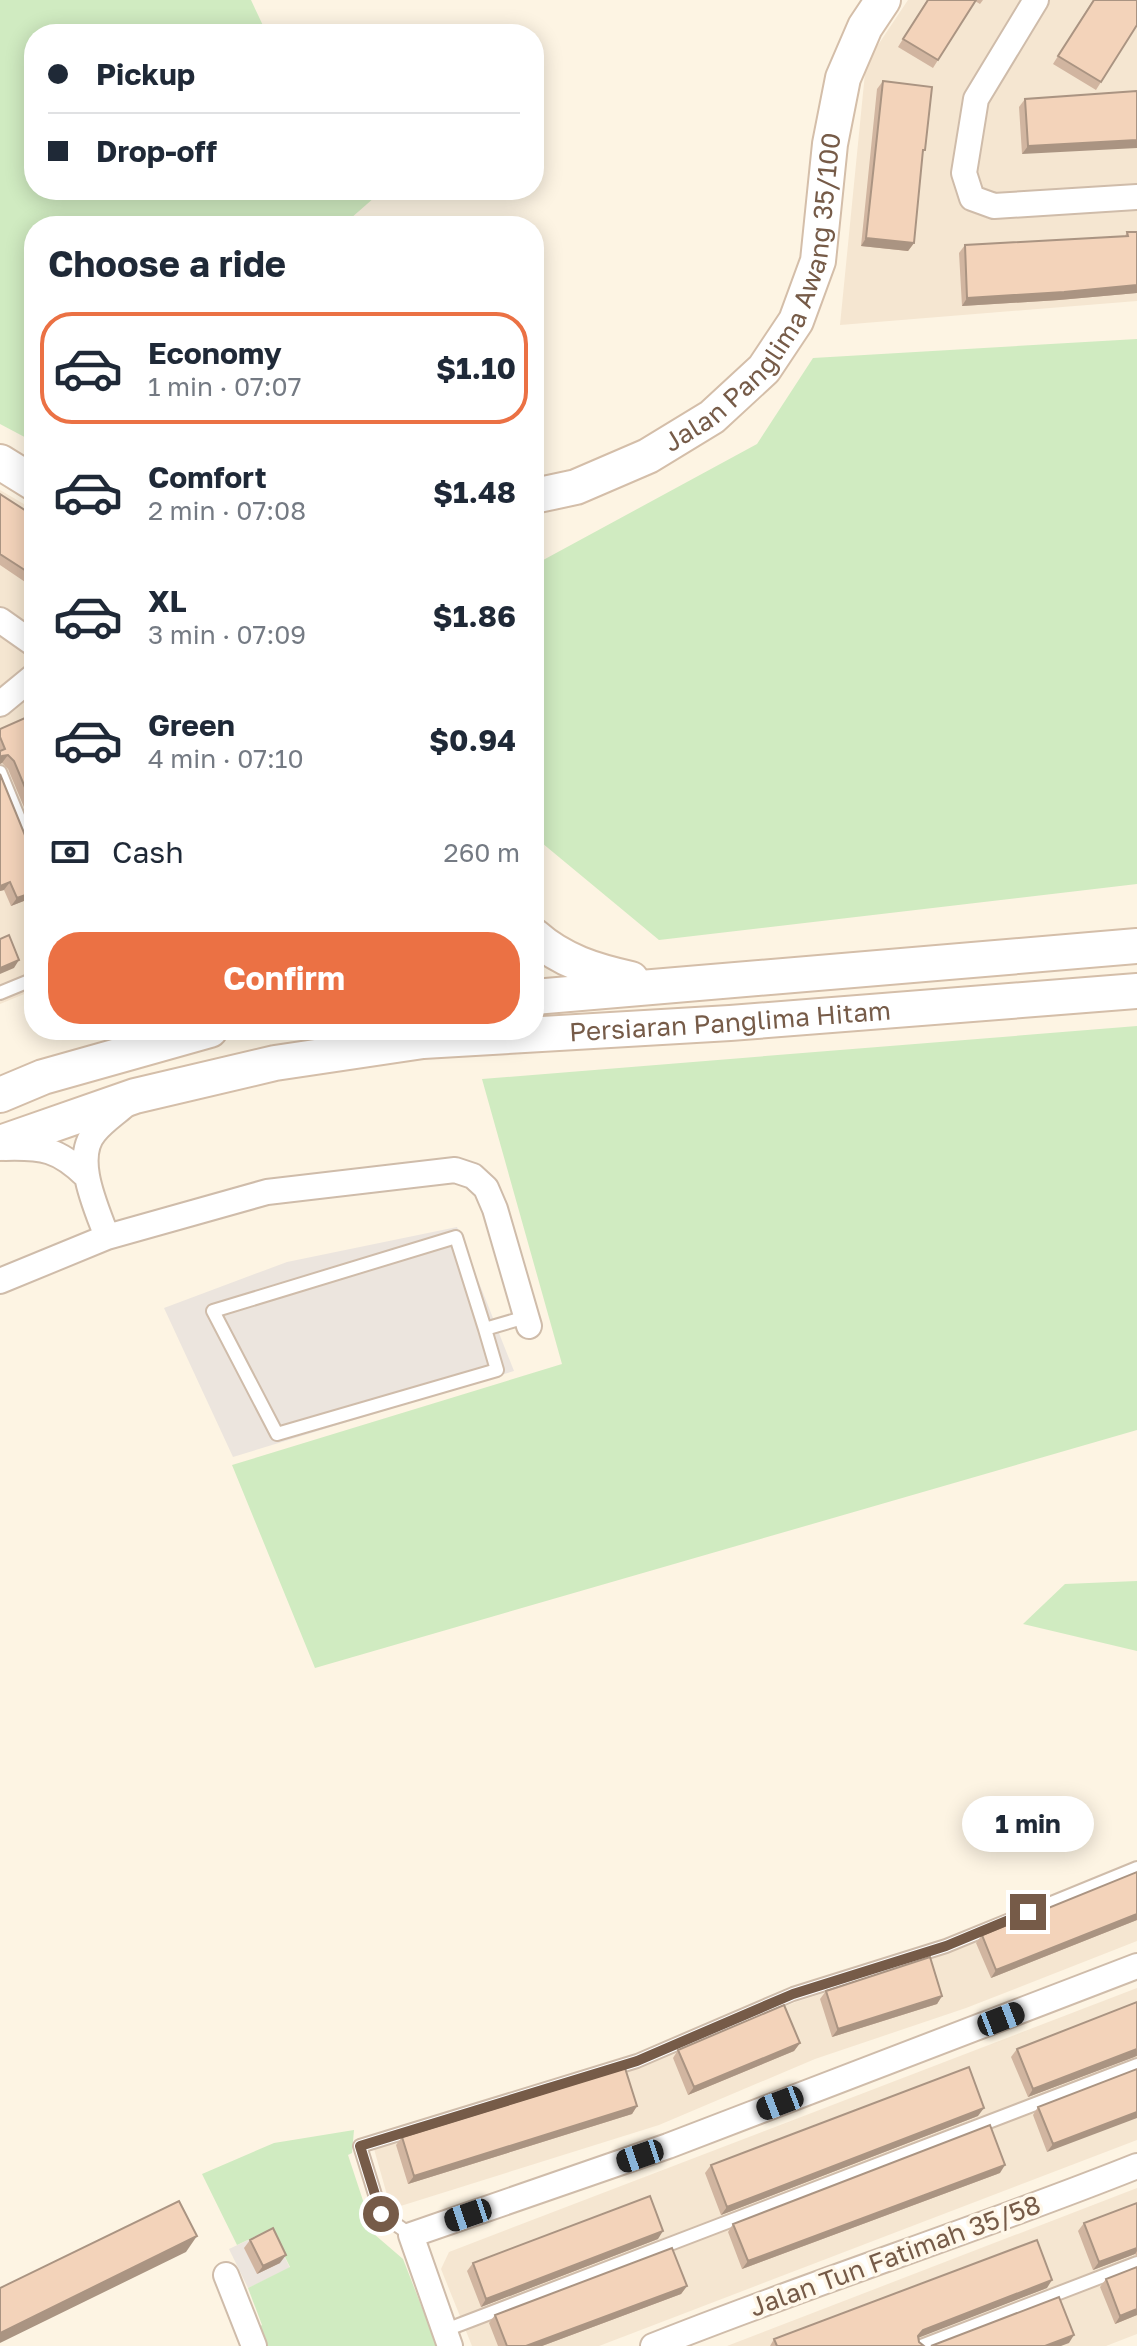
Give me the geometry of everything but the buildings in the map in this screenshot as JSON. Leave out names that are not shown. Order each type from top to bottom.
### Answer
[{"type":"main road","name":"Jalan Panglima Awang 35/100","points":[[544,494],[576,487],[648,456],[712,417],[764,369],[796,321],[818,261],[830,144],[843,78],[865,27],[883,0]]},
{"type":"main road","points":[[0,462],[24,477]]},
{"type":"main road","points":[[544,945],[594,971],[663,986]]},
{"type":"main road","name":"Persiaran Panglima Hitam","points":[[544,996],[1137,946]]},
{"type":"main road","name":"Persiaran Panglima Hitam","points":[[544,1031],[730,1023],[1137,991]]},
{"type":"main road","points":[[0,1095],[43,1077],[174,1040]]},
{"type":"main road","name":"Persiaran Panglima Hitam","points":[[0,1146],[135,1096],[275,1063],[396,1040]]},
{"type":"street","points":[[1036,0],[976,99],[964,173],[972,198],[994,206],[1137,197]]},
{"type":"street","points":[[0,620],[24,637]]},
{"type":"street","points":[[0,704],[24,684]]},
{"type":"street","points":[[86,1176],[93,1134],[135,1096]]},
{"type":"street","points":[[0,1146],[54,1151],[69,1160],[86,1176],[107,1237]]},
{"type":"street","points":[[0,1281],[107,1237],[267,1192],[455,1170],[473,1176],[486,1188],[528,1322]]},
{"type":"street","points":[[446,2338],[411,2235],[668,2146],[1137,1966]]},
{"type":"street","name":"Jalan Tun Fatimah 35/58","points":[[653,2346],[730,2315],[1041,2205],[1137,2166]]},
{"type":"street","points":[[226,2275],[254,2346]]},
{"type":"lane","points":[[0,772],[24,831]]},
{"type":"lane","points":[[0,993],[24,983]]},
{"type":"lane","points":[[456,1237],[485,1329],[497,1370],[277,1434],[213,1311],[456,1237]]},
{"type":"lane","points":[[485,1329],[528,1322]]},
{"type":"lane","points":[[411,2235],[381,2214],[360,2146],[637,2061],[793,1994],[946,1946],[1137,1868]]},
{"type":"lane","points":[[446,2338],[1137,2065]]},
{"type":"lane","points":[[921,2346],[1137,2263]]},
{"type":"shaded area","points":[[908,0],[1137,0],[1137,301],[840,325],[866,63]]},
{"type":"shaded area","points":[[0,490],[24,504],[24,994],[0,1004]]},
{"type":"shaded area","points":[[457,1227],[514,1371],[233,1457],[164,1308],[287,1262]]},
{"type":"shaded area","points":[[1137,1875],[1137,1941],[966,2008],[815,2059],[659,2125],[391,2209],[374,2149],[637,2067],[796,2002],[947,1953]]},
{"type":"shaded area","points":[[1137,1988],[1137,2140],[599,2346],[472,2346],[441,2269],[449,2252]]},
{"type":"shaded area","points":[[1137,2188],[1137,2334],[1106,2346],[727,2346]]},
{"type":"shaded area","points":[[271,2229],[290,2268],[248,2288],[229,2249]]},
{"type":"green space","points":[[0,0],[251,0],[262,24],[24,24],[24,200],[372,200],[353,216],[24,216],[24,437],[0,424]]},
{"type":"green space","points":[[1137,339],[1137,884],[659,940],[544,845],[544,560],[757,444],[813,358]]},
{"type":"green space","points":[[1137,1026],[1137,1430],[315,1668],[232,1465],[562,1364],[482,1079]]},
{"type":"green space","points":[[1137,1581],[1137,1651],[1023,1624],[1065,1584]]},
{"type":"green space","points":[[354,2130],[352,2153],[348,2155],[374,2234],[403,2259],[437,2346],[258,2346],[256,2329],[262,2325],[248,2288],[290,2267],[271,2229],[237,2245],[202,2174],[274,2143]]},
{"type":"route","points":[[381,2214],[360,2146],[637,2061],[793,1994],[946,1946],[1028,1912]]}]
